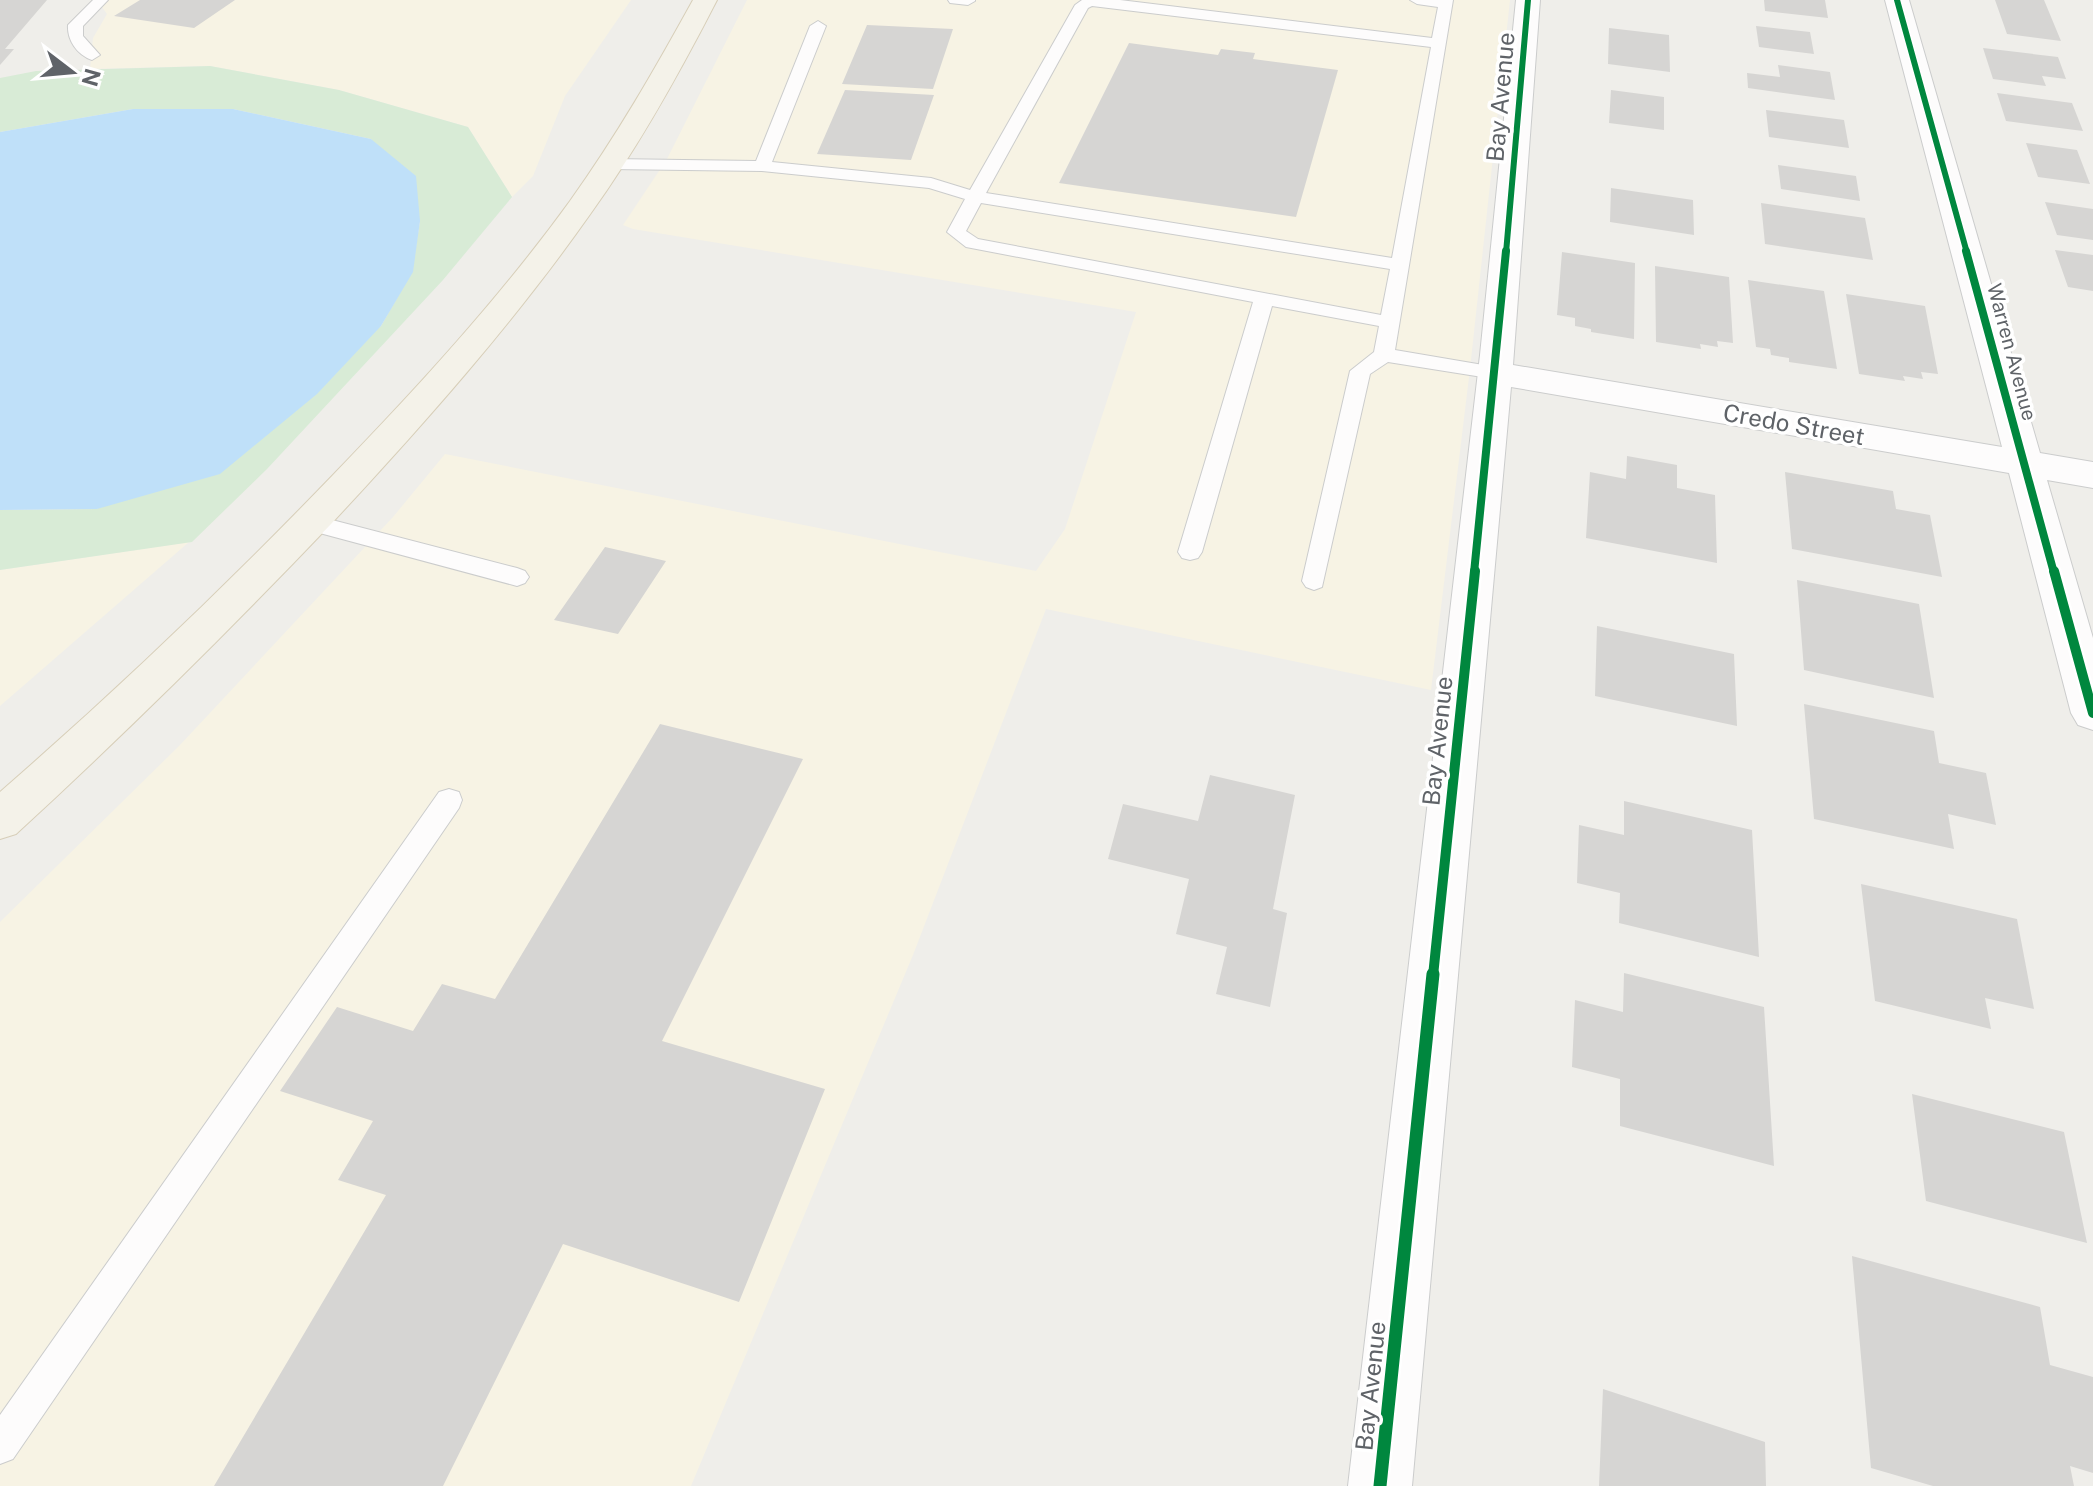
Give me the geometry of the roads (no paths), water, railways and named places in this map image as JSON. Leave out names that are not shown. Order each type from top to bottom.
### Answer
[{"type":"main road","points":[[0,820],[148,685],[390,438],[479,337],[545,255],[610,164],[649,103],[705,0]]},
{"type":"street","name":"Bay Avenue","points":[[1380,1486],[1495,373],[1528,0]]},
{"type":"street","name":"Warren Avenue","points":[[1897,0],[2093,713]]},
{"type":"street","name":"Credo Street","points":[[1495,373],[2093,475]]},
{"type":"lane","points":[[92,55],[75,37],[75,25],[101,0]]},
{"type":"lane","points":[[1384,355],[1446,2],[1417,0]]},
{"type":"lane","points":[[1388,322],[972,243],[956,232],[1082,5],[1109,1],[1439,43]]},
{"type":"lane","points":[[762,166],[818,26]]},
{"type":"lane","points":[[610,164],[762,166],[931,183],[975,197],[1400,265]]},
{"type":"lane","points":[[1190,552],[1264,299]]},
{"type":"lane","points":[[1314,581],[1360,371],[1384,355],[1495,373]]},
{"type":"lane","points":[[309,522],[517,577]]},
{"type":"lane","points":[[0,1446],[449,800]]},
{"type":"water","points":[[133,109],[233,109],[371,139],[416,176],[420,221],[413,272],[381,326],[317,394],[220,474],[97,509],[0,510],[0,132]]}]
